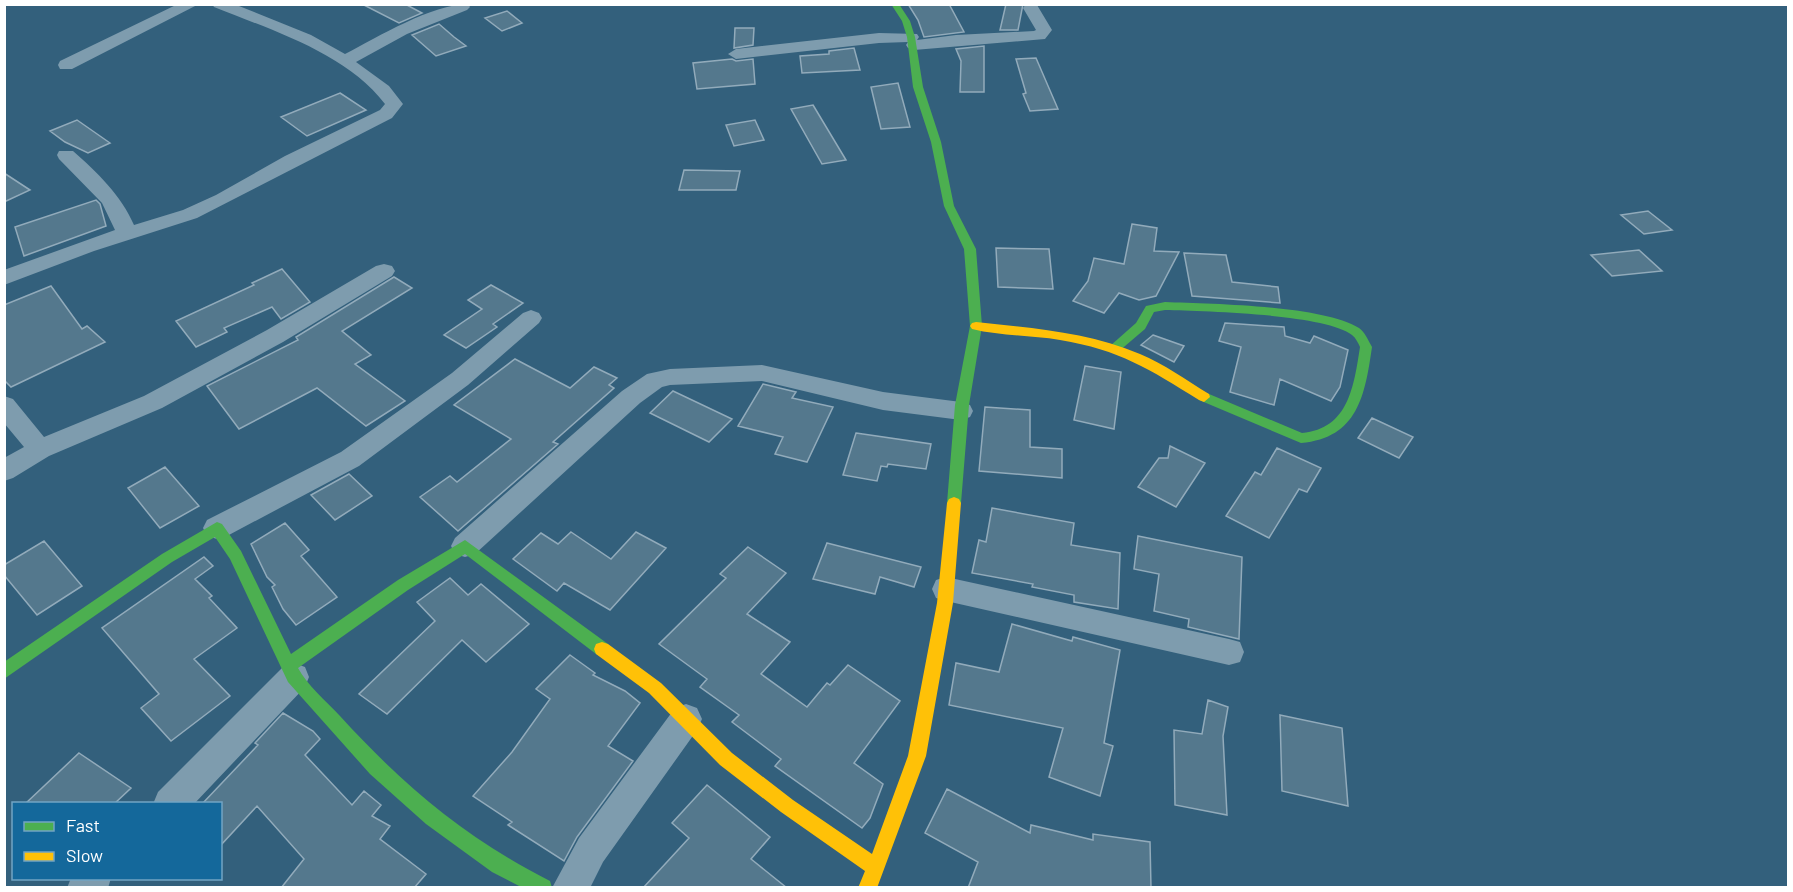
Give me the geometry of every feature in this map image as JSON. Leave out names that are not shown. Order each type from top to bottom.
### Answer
[{"type":"street","points":[[66,65],[192,4]]},
{"type":"street","points":[[4,278],[190,214],[386,114],[394,104],[388,95],[345,61],[304,38],[219,4]]},
{"type":"street","points":[[867,888],[917,756],[946,589],[961,411],[976,326],[970,249],[949,206],[936,142],[918,87],[913,41],[906,21],[895,4]]},
{"type":"street","points":[[345,61],[401,31],[462,8]]},
{"type":"street","points":[[736,54],[913,41],[1034,38],[1042,34],[1044,30],[1031,8]]},
{"type":"street","points":[[66,155],[106,194],[123,219],[127,234]]},
{"type":"street","points":[[4,471],[40,449],[153,402],[275,336],[384,272]]},
{"type":"street","points":[[976,326],[1063,336],[1114,349],[1150,363],[1210,401],[1311,440],[1323,439],[1333,432],[1356,398],[1361,382],[1366,347],[1355,331],[1311,320],[1244,311],[1165,306],[1150,309],[1141,326],[1114,349]]},
{"type":"street","points":[[4,672],[108,598],[217,528],[350,459],[460,379],[531,318]]},
{"type":"street","points":[[172,802],[292,671],[403,585],[465,546],[631,397],[655,380],[670,377],[762,373],[882,401],[961,411]]},
{"type":"street","points":[[4,405],[40,449]]},
{"type":"street","points":[[217,528],[236,555],[292,671],[376,768],[432,818],[500,865],[543,888]]},
{"type":"street","points":[[465,546],[655,687],[726,759],[787,806],[876,868]]},
{"type":"street","points":[[946,589],[1229,652]]},
{"type":"street","points":[[570,888],[591,850],[686,719]]},
{"type":"building","points":[[362,4],[405,4],[422,13],[399,23]]},
{"type":"building","points":[[908,4],[949,4],[964,32],[924,37],[918,20]]},
{"type":"building","points":[[1006,4],[1023,4],[1018,30],[1000,30]]},
{"type":"building","points":[[507,11],[522,23],[502,31],[485,18]]},
{"type":"building","points":[[439,24],[466,46],[436,56],[412,35]]},
{"type":"building","points":[[735,28],[754,28],[753,45],[734,48]]},
{"type":"building","points":[[984,46],[984,92],[960,92],[961,61],[956,49]]},
{"type":"building","points":[[854,48],[860,70],[802,73],[800,56],[829,54],[829,51]]},
{"type":"building","points":[[1036,58],[1058,109],[1030,111],[1023,94],[1026,93],[1016,59]]},
{"type":"building","points":[[732,59],[736,61],[753,59],[755,84],[697,89],[693,63]]},
{"type":"building","points":[[898,83],[910,127],[881,129],[871,87]]},
{"type":"building","points":[[340,93],[366,110],[307,136],[281,117]]},
{"type":"building","points":[[813,105],[846,160],[822,164],[791,109]]},
{"type":"building","points":[[77,120],[110,143],[88,153],[65,142],[50,131]]},
{"type":"building","points":[[755,120],[764,140],[734,146],[726,125]]},
{"type":"building","points":[[684,170],[740,171],[736,190],[679,190]]},
{"type":"building","points":[[4,173],[30,190],[4,202]]},
{"type":"building","points":[[96,200],[100,204],[106,226],[24,256],[15,227]]},
{"type":"building","points":[[1648,211],[1672,230],[1644,234],[1621,215]]},
{"type":"building","points":[[1132,224],[1157,228],[1154,251],[1179,252],[1156,296],[1139,300],[1119,293],[1104,313],[1073,301],[1088,281],[1094,258],[1124,264]]},
{"type":"building","points":[[996,248],[1049,249],[1053,289],[998,287]]},
{"type":"building","points":[[1639,250],[1662,271],[1612,276],[1591,255]]},
{"type":"building","points":[[1184,253],[1226,255],[1232,282],[1278,287],[1280,303],[1192,296]]},
{"type":"building","points":[[282,269],[310,302],[281,319],[272,307],[224,328],[227,332],[196,347],[176,321],[254,285],[252,283]]},
{"type":"building","points":[[394,277],[412,288],[342,331],[371,355],[355,364],[405,401],[366,426],[317,388],[239,429],[207,386],[298,340],[296,337]]},
{"type":"building","points":[[491,285],[523,303],[493,324],[497,327],[466,348],[444,335],[482,309],[468,300]]},
{"type":"building","points":[[51,286],[82,329],[87,326],[105,342],[11,387],[4,380],[4,305]]},
{"type":"building","points":[[1225,323],[1284,327],[1285,336],[1310,343],[1314,336],[1348,350],[1340,387],[1331,401],[1280,379],[1274,405],[1230,392],[1241,347],[1219,341]]},
{"type":"building","points":[[1153,335],[1184,346],[1174,362],[1141,345]]},
{"type":"building","points":[[515,359],[570,388],[594,367],[617,378],[609,385],[614,388],[553,442],[558,444],[458,531],[420,497],[450,476],[457,482],[511,439],[454,405]]},
{"type":"building","points":[[1085,366],[1121,372],[1114,429],[1074,420]]},
{"type":"building","points":[[763,384],[796,392],[792,398],[833,407],[807,462],[775,454],[783,437],[738,426]]},
{"type":"building","points":[[673,391],[732,419],[709,442],[650,413]]},
{"type":"building","points":[[985,407],[1030,410],[1030,447],[1062,449],[1062,478],[979,471]]},
{"type":"building","points":[[1372,418],[1413,437],[1399,458],[1358,438]]},
{"type":"building","points":[[856,433],[931,444],[926,469],[888,464],[887,467],[881,466],[877,481],[843,475]]},
{"type":"building","points":[[1170,446],[1205,463],[1176,507],[1138,487],[1159,458],[1168,458]]},
{"type":"building","points":[[1277,448],[1321,468],[1307,492],[1299,489],[1269,538],[1226,516],[1255,472],[1261,475]]},
{"type":"building","points":[[165,467],[199,506],[160,528],[128,488]]},
{"type":"building","points":[[349,474],[372,496],[335,520],[311,495]]},
{"type":"building","points":[[992,508],[1074,523],[1071,545],[1120,553],[1118,609],[1074,602],[1074,595],[1032,587],[1033,584],[972,573],[979,540],[986,542]]},
{"type":"building","points":[[285,523],[309,550],[301,556],[337,597],[296,625],[283,609],[272,587],[275,585],[267,577],[251,544]]},
{"type":"building","points":[[571,532],[611,559],[636,532],[666,548],[610,610],[564,583],[557,591],[513,559],[541,533],[558,544]]},
{"type":"building","points":[[1138,536],[1242,557],[1239,639],[1188,627],[1189,619],[1154,611],[1159,574],[1134,569]]},
{"type":"building","points":[[44,541],[82,586],[37,615],[4,575],[4,565]]},
{"type":"building","points":[[827,543],[921,567],[914,587],[880,577],[875,594],[813,579]]},
{"type":"building","points":[[748,547],[786,573],[747,614],[790,642],[761,674],[807,707],[827,683],[830,685],[848,665],[900,701],[854,763],[883,784],[870,818],[862,828],[775,766],[781,759],[732,722],[739,715],[700,687],[707,679],[659,644],[726,578],[720,574]]},
{"type":"building","points":[[204,557],[213,566],[195,579],[212,596],[209,598],[237,628],[194,659],[230,696],[171,741],[141,708],[159,694],[102,628]]},
{"type":"building","points":[[450,578],[468,595],[481,584],[529,624],[486,662],[462,640],[387,714],[359,694],[435,621],[417,602]]},
{"type":"building","points":[[1012,624],[1072,641],[1073,637],[1120,650],[1104,743],[1113,746],[1100,796],[1049,777],[1063,728],[949,705],[956,663],[999,672]]},
{"type":"building","points":[[570,655],[595,673],[593,675],[625,691],[640,703],[608,746],[633,761],[577,837],[564,861],[508,825],[512,822],[473,796],[512,752],[550,699],[536,689]]},
{"type":"building","points":[[1208,700],[1228,707],[1223,736],[1227,815],[1175,805],[1174,730],[1202,734]]},
{"type":"building","points":[[283,713],[313,731],[320,739],[305,755],[352,805],[364,791],[381,805],[372,816],[390,826],[380,839],[426,874],[414,888],[281,888],[304,859],[257,806],[222,844],[222,802],[204,802],[258,745],[255,743]]},
{"type":"building","points":[[1280,715],[1342,728],[1348,806],[1282,791]]},
{"type":"building","points":[[79,753],[131,788],[116,802],[27,802]]},
{"type":"building","points":[[707,785],[770,837],[751,859],[787,888],[643,888],[689,838],[672,823]]},
{"type":"building","points":[[947,789],[1030,833],[1031,825],[1093,840],[1093,834],[1150,842],[1151,888],[968,888],[978,862],[925,833]]},
{"type":"traffic: fast","points":[[895,4],[906,21],[911,37],[918,87],[936,142],[949,206],[970,249],[976,326],[962,405],[954,503]]},
{"type":"traffic: fast","points":[[1114,349],[1141,326],[1150,309],[1165,306],[1265,312],[1321,320],[1343,325],[1356,332],[1366,347],[1360,379],[1350,409],[1331,431],[1318,437],[1301,438],[1204,397]]},
{"type":"traffic: fast","points":[[4,672],[167,558],[217,528],[236,555],[294,677],[326,713],[376,768],[432,818],[499,865],[543,888]]},
{"type":"traffic: fast","points":[[289,665],[403,585],[465,546],[602,649]]},
{"type":"traffic: slow","points":[[976,326],[1077,339],[1117,350],[1153,366],[1204,397]]},
{"type":"traffic: slow","points":[[876,868],[917,756],[945,603],[954,503]]},
{"type":"traffic: slow","points":[[602,649],[655,688],[726,759],[787,806],[876,868],[867,887]]}]
